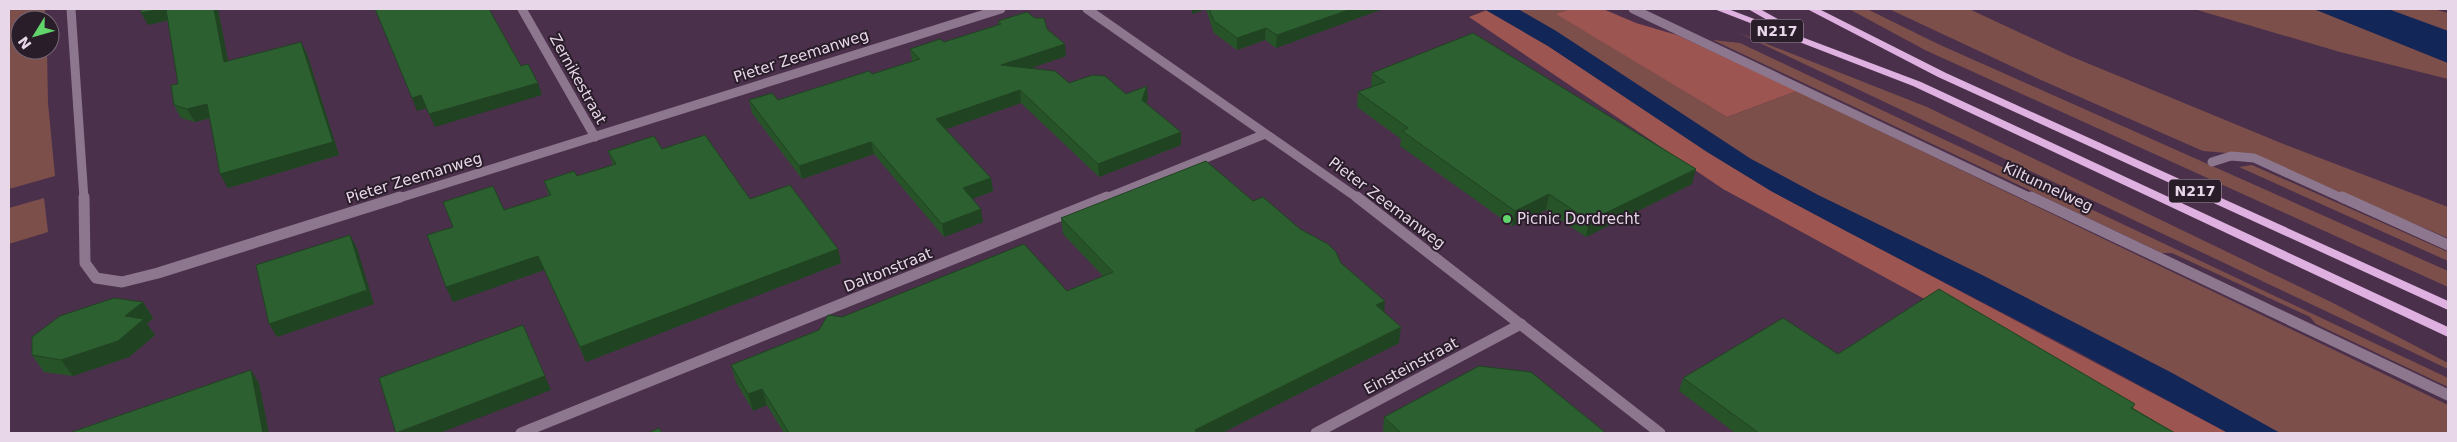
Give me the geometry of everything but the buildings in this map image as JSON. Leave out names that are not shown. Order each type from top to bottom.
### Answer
[{"type":"main road","name":"N217","points":[[1719,9],[1917,84],[2448,332]]},
{"type":"main road","name":"N217","points":[[1731,9],[1836,53]]},
{"type":"main road","name":"N217","points":[[1742,9],[1836,53]]},
{"type":"main road","name":"N217","points":[[1753,9],[1836,53]]},
{"type":"main road","name":"N217","points":[[1812,9],[1942,75],[2448,306]]},
{"type":"street","name":"Pieter Zeemanweg","points":[[71,9],[84,182],[85,263],[96,278],[122,282],[158,273],[1001,9]]},
{"type":"street","name":"Zernikestraat","points":[[522,9],[594,137]]},
{"type":"street","name":"Pieter Zeemanweg","points":[[1087,9],[1362,201],[1660,433]]},
{"type":"street","name":"Kiltunnelweg","points":[[1633,9],[2448,395]]},
{"type":"street","name":"Daltonstraat","points":[[521,433],[1265,134]]},
{"type":"street","points":[[2212,162],[2231,156],[2254,158],[2448,245]]},
{"type":"street","name":"Einsteinstraat","points":[[1316,433],[1521,324]]},
{"type":"shaded area","points":[[9,9],[45,9],[10,10],[10,60],[47,60],[48,103],[55,176],[9,189]]},
{"type":"shaded area","points":[[1518,9],[1570,9],[1557,14],[1727,117],[1797,91],[2448,405],[2448,433],[2280,433],[2172,373],[1980,274],[1818,195],[1751,159],[1556,31]]},
{"type":"shaded area","points":[[1570,9],[1603,9],[1636,23],[1677,35],[1797,91],[1727,117],[1556,14]]},
{"type":"shaded area","points":[[1849,9],[1867,9],[1938,44],[2448,271],[2448,287],[1925,50]]},
{"type":"shaded area","points":[[1889,9],[1969,9],[2070,56],[2281,143],[2448,207],[2448,238],[2252,155],[2203,151],[2041,80]]},
{"type":"shaded area","points":[[2194,9],[2314,9],[2448,63],[2448,79],[2340,52]]},
{"type":"shaded area","points":[[2388,9],[2433,9],[2448,13],[2448,31]]},
{"type":"shaded area","points":[[1487,10],[1548,46],[1771,191],[2228,433],[2170,433],[1723,189],[1469,17]]},
{"type":"shaded area","points":[[1739,33],[1927,107],[2333,303],[2448,363],[2448,369]]},
{"type":"shaded area","points":[[1713,40],[1740,43],[2448,378],[2448,387],[2316,324],[2310,317],[2172,253],[2162,253]]},
{"type":"shaded area","points":[[2252,165],[2448,252],[2448,261],[2239,167]]},
{"type":"shaded area","points":[[44,198],[48,232],[9,244],[9,208]]},
{"type":"water","points":[[1484,9],[1518,9],[1556,31],[1751,159],[1818,195],[1980,274],[2172,373],[2280,433],[2228,433],[2080,353],[1846,231],[1771,191],[1707,152],[1548,46]]},
{"type":"water","points":[[2314,9],[2388,9],[2448,31],[2448,63]]},
{"type":"place","name":"Picnic Dordrecht","points":[[1507,219]]}]
